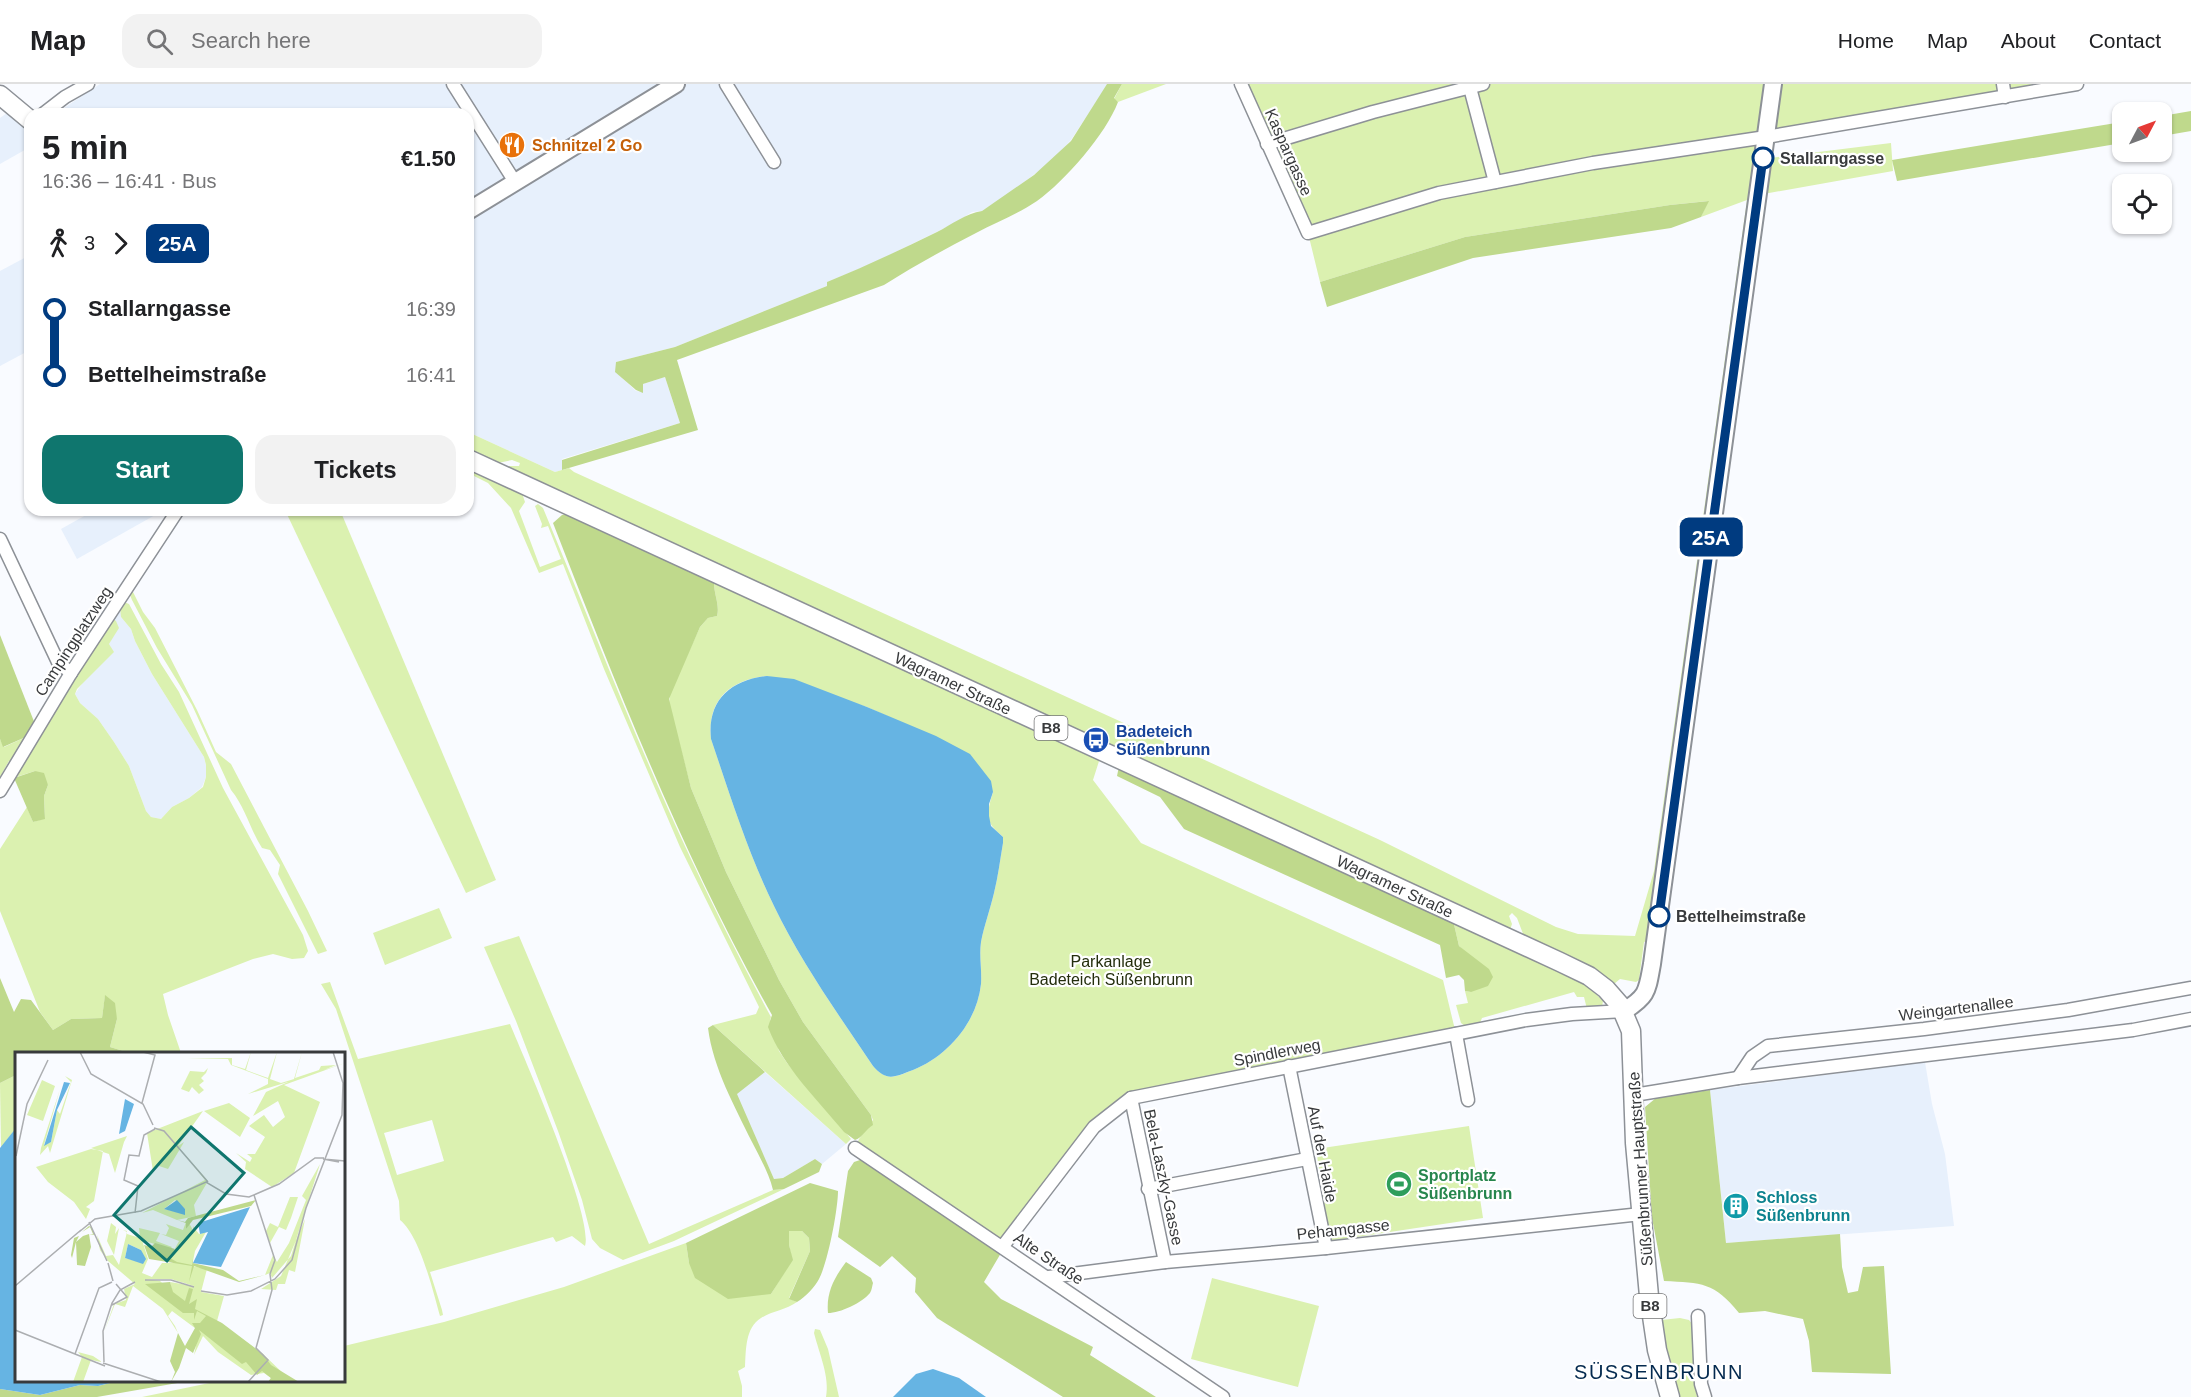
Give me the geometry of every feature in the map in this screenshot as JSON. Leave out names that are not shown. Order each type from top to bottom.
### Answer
[{"type":"main road","points":[[0,95],[24,115]]},
{"type":"main road","name":"Wagramer Straße","points":[[474,462],[1589,976],[1606,989],[1624,1011]]},
{"type":"main road","name":"Süßenbrunner Hauptstraße","points":[[1624,1011],[1632,1037],[1641,1214],[1653,1325],[1670,1397]]},
{"type":"street","points":[[51,108],[88,84]]},
{"type":"street","points":[[453,84],[468,108]]},
{"type":"street","points":[[474,208],[676,84]]},
{"type":"street","points":[[726,84],[774,162]]},
{"type":"street","name":"Kaspargasse","points":[[1241,84],[1308,232],[1439,193],[1495,183]]},
{"type":"street","points":[[1267,144],[1373,111],[1469,85],[1484,84]]},
{"type":"street","points":[[1624,1011],[1644,996],[1652,964],[1773,84]]},
{"type":"street","points":[[2003,84],[2005,97]]},
{"type":"street","points":[[1469,85],[1495,183],[1593,163],[1766,137],[2077,84]]},
{"type":"street","points":[[474,117],[515,182]]},
{"type":"street","name":"Campingplatzweg","points":[[0,792],[71,673],[174,516]]},
{"type":"street","points":[[0,539],[58,662],[71,673]]},
{"type":"street","name":"Weingartenallee","points":[[1738,1078],[1752,1057],[1768,1046],[2068,1010],[2191,988]]},
{"type":"street","name":"Spindlerweg","points":[[1003,1246],[1094,1127],[1131,1098],[1527,1020],[1572,1014],[1624,1011]]},
{"type":"street","points":[[1634,1095],[1738,1078],[2121,1031],[2191,1019]]},
{"type":"street","points":[[1456,1034],[1468,1100]]},
{"type":"street","name":"Auf der Haide","points":[[1289,1066],[1326,1248]]},
{"type":"street","name":"Bela-Laszky-Gasse","points":[[1131,1098],[1148,1189],[1166,1262]]},
{"type":"street","name":"Alte Straße","points":[[855,1148],[1223,1397]]},
{"type":"street","points":[[1148,1189],[1307,1159]]},
{"type":"street","name":"Pehamgasse","points":[[1048,1278],[1166,1262],[1326,1248],[1641,1214]]},
{"type":"street","points":[[1698,1316],[1701,1384],[1705,1397]]},
{"type":"shaded area","points":[[100,84],[1108,84],[1071,140],[1053,160],[982,211],[972,212],[955,223],[871,264],[827,282],[827,286],[675,347],[616,362],[616,372],[636,391],[643,392],[643,384],[665,377],[680,423],[562,459],[562,470],[555,472],[474,435],[474,108],[64,108]]},
{"type":"shaded area","points":[[7,113],[24,126],[24,150],[0,164],[0,118]]},
{"type":"shaded area","points":[[24,258],[24,353],[0,366],[0,271]]},
{"type":"shaded area","points":[[84,516],[153,516],[77,559],[61,529]]},
{"type":"shaded area","points":[[121,605],[121,617],[131,629],[152,674],[204,757],[206,765],[206,777],[202,787],[189,798],[172,807],[161,819],[151,817],[146,811],[129,766],[98,719],[80,703],[75,694],[109,644],[112,618]]},
{"type":"shaded area","points":[[1925,1062],[1932,1104],[1945,1154],[1954,1226],[1726,1243],[1710,1090]]},
{"type":"shaded area","points":[[765,1072],[846,1144],[822,1164],[815,1159],[783,1178],[774,1179],[736,1094]]},
{"type":"green space","points":[[1107,84],[1122,84],[1114,98],[1118,102],[1112,115],[1084,156],[1060,182],[1037,201],[941,251],[884,285],[677,360],[698,430],[562,470],[562,460],[680,423],[665,377],[643,384],[643,393],[636,390],[615,372],[616,362],[675,347],[827,286],[827,282],[937,232],[964,217],[982,211],[1034,175],[1071,141]]},
{"type":"green space","points":[[1122,84],[1166,84],[1118,102],[1114,99]]},
{"type":"green space","points":[[1241,84],[2077,84],[1779,139],[1771,146],[1770,158],[1891,143],[1893,171],[1758,195],[1648,941],[1644,942],[1639,980],[1636,982],[1620,979],[1614,984],[1525,939],[1517,918],[1512,913],[1509,916],[1512,924],[1510,930],[508,469],[509,466],[519,466],[520,463],[512,460],[498,463],[474,453],[474,435],[555,472],[569,468],[1380,840],[1556,927],[1578,934],[1635,936],[1654,871],[1747,200],[1701,217],[1708,201],[1465,237],[1320,282],[1308,233]]},
{"type":"green space","points":[[2191,111],[2191,131],[2172,134],[2172,114]]},
{"type":"green space","points":[[2112,124],[2112,145],[1897,181],[1892,160]]},
{"type":"green space","points":[[1709,201],[1701,217],[1671,228],[1473,258],[1327,307],[1320,282],[1465,237]]},
{"type":"green space","points":[[474,469],[522,493],[525,502],[519,511],[540,567],[561,559],[548,526],[541,528],[542,524],[535,506],[538,504],[543,508],[671,816],[700,879],[771,1017],[779,1051],[851,1139],[846,1144],[713,1025],[756,1014],[759,1007],[680,847],[604,669],[563,564],[539,573],[511,508],[488,483],[474,476]]},
{"type":"green space","points":[[567,514],[714,583],[717,616],[708,618],[700,627],[669,699],[691,788],[726,872],[779,980],[803,1022],[871,1115],[873,1125],[855,1140],[844,1132],[812,1095],[774,1042],[768,1027],[772,1015],[740,956],[681,835],[577,586],[553,523],[562,515]]},
{"type":"green space","points":[[288,516],[343,516],[496,880],[466,893]]},
{"type":"green space","name":"Parkanlage Badeteich Süßenbrunn","points":[[714,583],[1100,758],[1093,780],[1141,843],[1443,980],[1456,1034],[1131,1098],[1094,1127],[1003,1246],[855,1148],[873,1120],[871,1115],[803,1022],[779,980],[726,872],[691,788],[669,704],[670,693],[700,627],[708,618],[717,616]],"holes":[[[767,676],[867,707],[898,721],[993,792],[989,818],[992,826],[1003,837],[995,887],[981,942],[981,984],[974,1012],[959,1036],[938,1056],[913,1070],[891,1077],[873,1066],[820,987],[785,927],[748,845],[711,739],[711,725],[717,703],[732,687],[754,678]]]},
{"type":"green space","points":[[132,590],[143,612],[155,628],[216,752],[231,764],[327,951],[318,954],[278,874],[280,865],[270,850],[262,848],[258,841],[231,790],[192,705],[157,648],[132,600],[130,595]]},
{"type":"green space","points":[[124,602],[129,604],[161,664],[179,692],[223,788],[303,935],[308,951],[304,958],[292,959],[273,954],[253,959],[163,994],[181,1052],[127,1052],[110,1047],[117,1019],[105,996],[102,1018],[71,1019],[53,1030],[40,1012],[0,911],[0,849],[27,807],[33,822],[45,818],[44,796],[48,785],[35,771],[13,778],[112,618],[119,628],[109,644],[114,652],[77,689],[75,694],[80,703],[98,719],[129,766],[146,811],[151,817],[161,819],[172,807],[203,787],[206,777],[204,757],[152,674],[131,629],[121,617],[120,608]]},
{"type":"green space","points":[[0,635],[35,724],[28,736],[3,747],[0,739]]},
{"type":"green space","points":[[28,736],[11,766],[9,761],[0,777],[0,739],[4,747]]},
{"type":"green space","points":[[1119,766],[1453,920],[1459,946],[1489,969],[1493,977],[1488,986],[1471,992],[1465,991],[1464,980],[1459,975],[1446,978],[1440,945],[1184,829],[1160,797],[1117,776]]},
{"type":"green space","points":[[35,771],[44,773],[48,785],[44,796],[45,819],[33,822],[14,778]]},
{"type":"green space","points":[[439,908],[452,938],[385,965],[373,933]]},
{"type":"green space","points":[[1453,920],[1589,987],[1603,1001],[1602,1007],[1587,1009],[1584,997],[1577,997],[1574,992],[1482,1018],[1479,1025],[1465,1026],[1461,1023],[1456,1005],[1468,1003],[1465,991],[1471,992],[1465,952],[1459,946]]},
{"type":"green space","points":[[519,936],[649,1244],[773,1190],[784,1189],[674,1241],[623,1260],[600,1248],[592,1239],[582,1200],[558,1131],[516,1021],[484,947]]},
{"type":"green space","points":[[0,978],[14,1012],[21,999],[31,1000],[53,1030],[71,1019],[102,1018],[105,995],[115,1003],[117,1019],[110,1047],[127,1052],[15,1052],[15,1076],[0,1083]]},
{"type":"green space","points":[[330,982],[358,1059],[510,1024],[543,1102],[569,1173],[585,1230],[585,1246],[572,1236],[556,1242],[553,1237],[430,1272],[442,1310],[443,1315],[440,1316],[420,1251],[414,1238],[400,1220],[399,1201],[336,1009],[321,984]],"holes":[[[432,1120],[444,1161],[397,1175],[384,1133]]]},
{"type":"green space","points":[[713,1025],[765,1072],[737,1094],[774,1179],[783,1178],[815,1159],[822,1164],[819,1172],[784,1189],[773,1190],[767,1172],[720,1072],[708,1028]]},
{"type":"green space","points":[[15,1076],[15,1129],[1,1148],[0,1083]]},
{"type":"green space","points":[[1710,1090],[1726,1243],[1840,1234],[1842,1267],[1848,1293],[1858,1291],[1863,1267],[1884,1266],[1891,1374],[1812,1372],[1809,1341],[1803,1319],[1765,1311],[1739,1313],[1722,1295],[1706,1286],[1688,1282],[1664,1281],[1652,1218],[1645,1107],[1656,1098]]},
{"type":"green space","name":"Sportplatz Süßenbrunn","points":[[1469,1126],[1483,1218],[1330,1241],[1316,1149]]},
{"type":"green space","points":[[865,1160],[1001,1253],[984,1282],[1001,1299],[1093,1347],[1090,1355],[1156,1397],[1063,1397],[937,1318],[915,1292],[916,1278],[892,1256],[880,1267],[838,1237],[848,1171],[854,1162]]},
{"type":"green space","points":[[810,1183],[838,1191],[838,1199],[826,1261],[819,1279],[810,1292],[797,1302],[789,1299],[810,1251],[809,1238],[802,1231],[789,1231],[789,1245],[793,1260],[771,1294],[728,1299],[695,1278],[689,1263],[686,1243]]},
{"type":"green space","points":[[789,1231],[802,1231],[809,1238],[810,1251],[789,1298],[797,1302],[761,1318],[752,1327],[747,1340],[745,1367],[738,1371],[742,1397],[142,1397],[214,1382],[345,1382],[345,1346],[444,1322],[564,1287],[686,1243],[689,1263],[771,1294],[792,1260]]},
{"type":"green space","points":[[846,1262],[871,1278],[873,1283],[871,1291],[856,1304],[828,1313],[828,1299],[832,1286]]},
{"type":"green space","points":[[1212,1278],[1319,1306],[1298,1387],[1191,1359]]},
{"type":"green space","points":[[1680,1318],[1689,1320],[1697,1330],[1699,1366],[1692,1370],[1697,1397],[1679,1397],[1660,1327],[1661,1320]]},
{"type":"green space","points":[[815,1329],[820,1330],[828,1349],[839,1397],[826,1397],[825,1373],[814,1333]]},
{"type":"green space","points":[[114,1382],[183,1382],[97,1397],[0,1397],[0,1389],[40,1395],[80,1385],[98,1386]]},
{"type":"water","points":[[767,676],[794,679],[936,736],[970,754],[991,781],[993,792],[989,804],[989,816],[991,826],[1003,837],[1003,843],[981,942],[981,984],[974,1012],[949,1047],[926,1064],[901,1075],[887,1076],[873,1066],[796,947],[756,865],[711,739],[713,714],[717,703],[724,695],[742,682]]},
{"type":"water","points":[[15,1129],[15,1382],[114,1382],[98,1386],[80,1385],[40,1395],[0,1389],[0,1148]]},
{"type":"water","points":[[933,1369],[959,1378],[986,1397],[893,1397],[916,1374]]},
{"type":"bus line","name":"25A","points":[[1659,916],[1763,158]]},
{"type":"place","name":"Schnitzel 2 Go","points":[[512,145]]},
{"type":"place","name":"Stallarngasse","points":[[1763,158]]},
{"type":"place","name":"Badeteich Süßenbrunn","points":[[1096,740]]},
{"type":"place","name":"Bettelheimstraße","points":[[1659,916]]},
{"type":"place","name":"Sportplatz Süßenbrunn","points":[[1399,1184]]},
{"type":"place","name":"Schloss Süßenbrunn","points":[[1736,1206]]},
{"type":"district","name":"SÜSSENBRUNN","points":[[1659,1372]]}]
